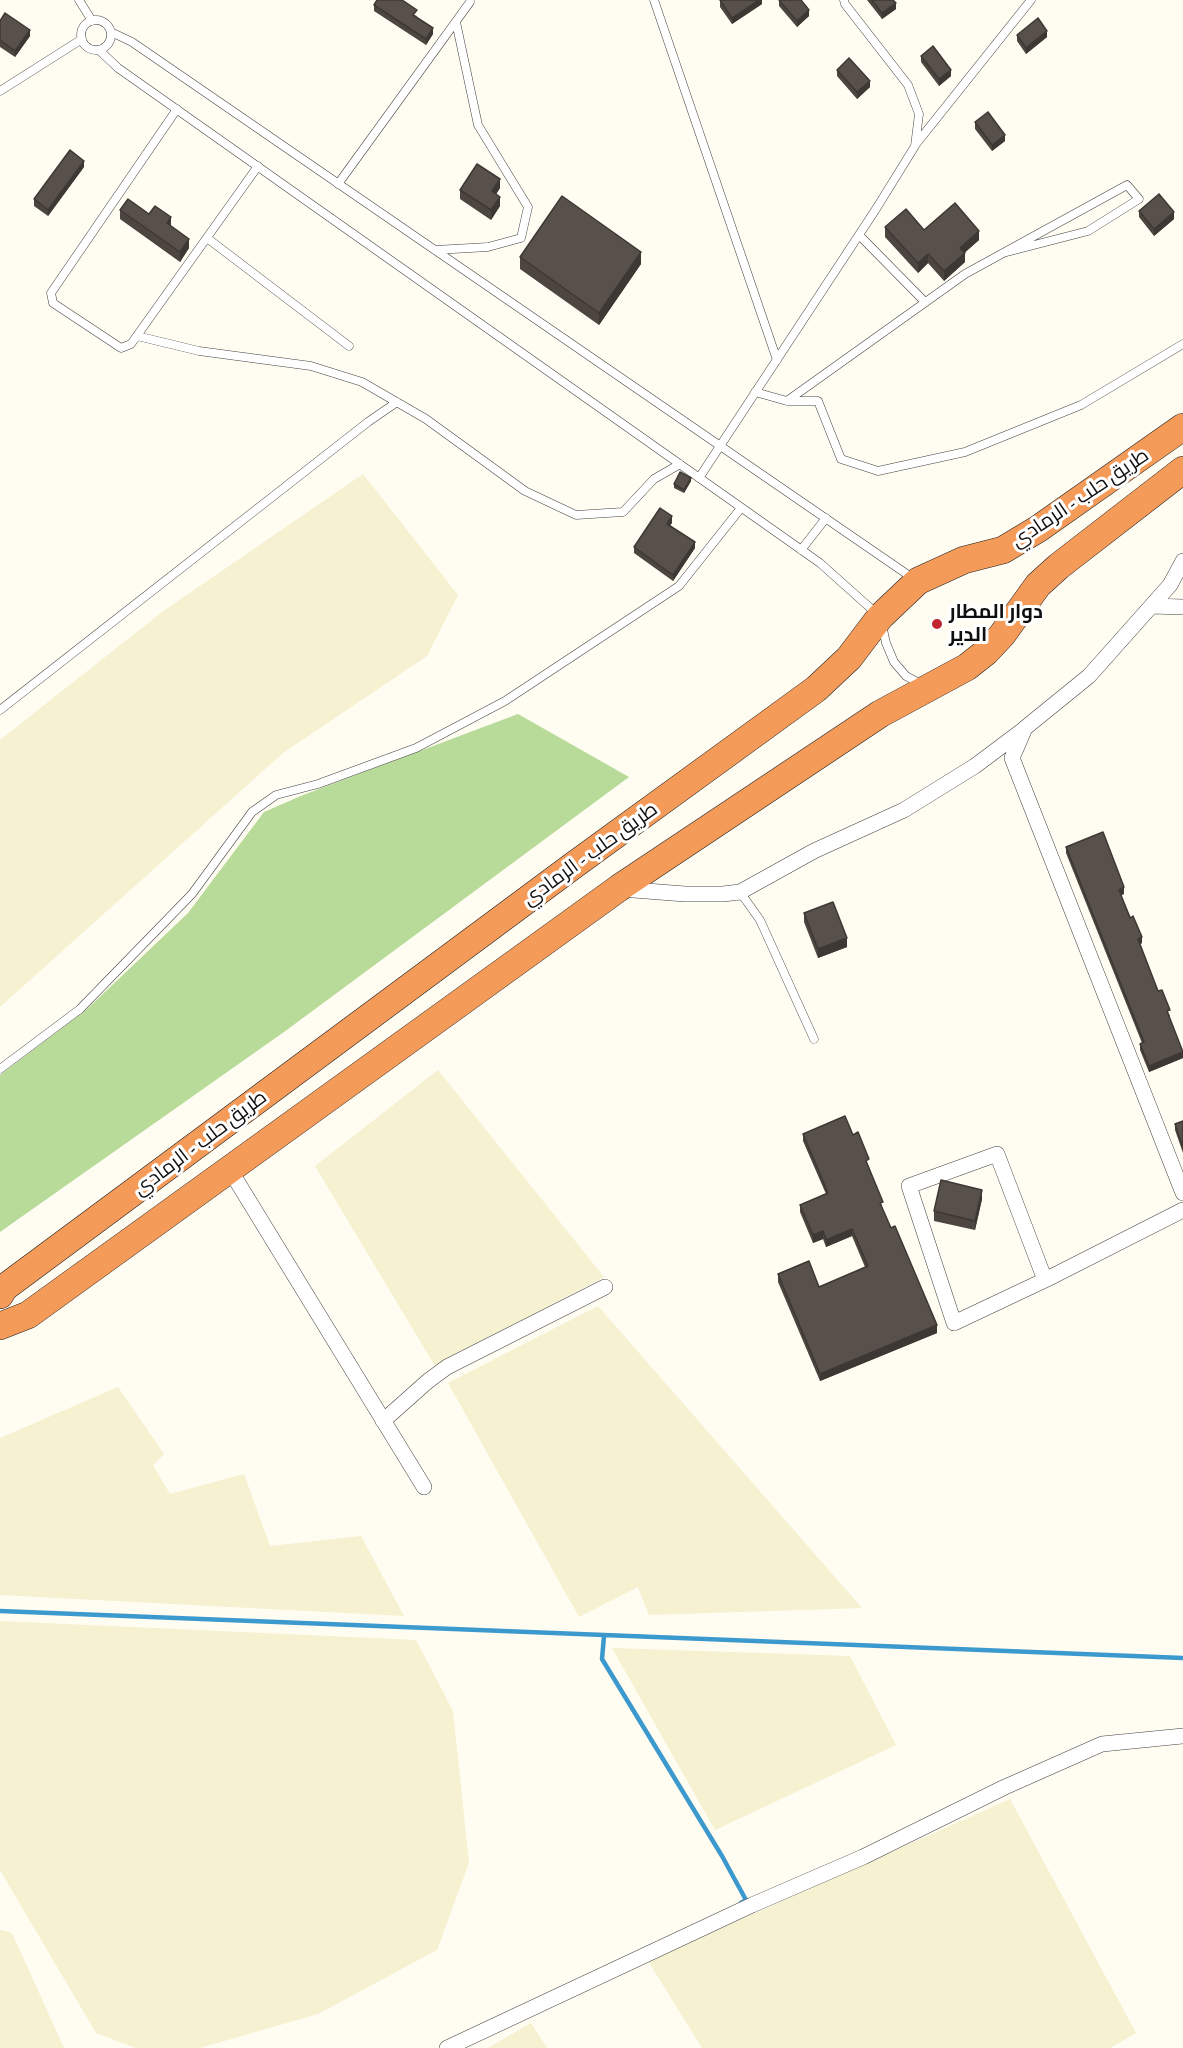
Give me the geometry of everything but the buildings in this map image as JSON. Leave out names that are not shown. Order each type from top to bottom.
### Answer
[{"type":"highway","name":"طريق حلب - الرمادي","points":[[0,1295],[4,1288],[498,921],[816,689],[849,658],[880,617],[918,581],[964,560],[1003,550],[1012,545],[1183,427]]},
{"type":"highway","name":"طريق حلب - الرمادي","points":[[0,1326],[28,1316],[618,888],[862,726],[905,699],[958,672],[986,652],[1002,635],[1038,585],[1059,566],[1183,470]]},
{"type":"street","points":[[618,888],[685,894],[740,892],[814,850],[904,810],[975,766],[1089,676],[1170,585],[1183,561]]},
{"type":"street","points":[[1152,606],[1183,607]]},
{"type":"street","points":[[1025,728],[1012,758],[1183,1192]]},
{"type":"street","points":[[1045,1280],[997,1155],[909,1186],[954,1323],[1045,1280],[1183,1210]]},
{"type":"street","points":[[230,1170],[423,1487]]},
{"type":"street","points":[[383,1421],[447,1367],[604,1287]]},
{"type":"street","points":[[447,2048],[742,1910],[863,1857],[1005,1787],[1102,1744],[1183,1736]]},
{"type":"lane","points":[[79,0],[92,21]]},
{"type":"lane","points":[[654,0],[777,360]]},
{"type":"lane","points":[[844,0],[908,85],[919,114],[915,146]]},
{"type":"lane","points":[[699,478],[915,146],[1031,0]]},
{"type":"lane","points":[[338,184],[469,1]]},
{"type":"lane","points":[[111,32],[106,47],[99,50],[92,50],[85,45],[82,39],[82,31],[92,21],[100,21],[107,25],[111,32],[132,42],[918,581]]},
{"type":"lane","points":[[435,250],[488,247],[521,238],[528,207],[478,125],[456,22]]},
{"type":"lane","points":[[0,91],[82,39]]},
{"type":"lane","points":[[99,50],[118,68],[820,563],[880,617],[886,643],[894,662],[906,676],[927,688]]},
{"type":"lane","points":[[177,109],[51,293],[53,303],[121,348],[131,344],[258,166]]},
{"type":"lane","points":[[787,401],[965,274],[1003,253],[1127,185],[1139,199],[1088,231],[1003,253]]},
{"type":"lane","points":[[859,235],[925,303]]},
{"type":"lane","points":[[207,238],[349,346]]},
{"type":"lane","points":[[137,336],[199,351],[311,366],[362,382],[426,419],[525,491],[576,515],[623,512],[654,479],[680,464]]},
{"type":"lane","points":[[755,392],[787,401],[818,401],[841,459],[878,471],[965,452],[1081,405],[1183,344]]},
{"type":"lane","points":[[0,710],[397,402]]},
{"type":"lane","points":[[0,1069],[80,1009],[192,894],[252,812],[276,795],[318,784],[416,748],[505,701],[679,586],[741,508]]},
{"type":"lane","points":[[801,550],[826,518]]},
{"type":"lane","points":[[740,892],[760,920],[814,1039]]},
{"type":"shaded area","points":[[363,474],[458,595],[427,656],[283,753],[0,1007],[0,740],[162,612]]},
{"type":"shaded area","points":[[438,1070],[604,1277],[435,1366],[315,1166]]},
{"type":"shaded area","points":[[598,1306],[862,1608],[649,1615],[638,1587],[579,1617],[448,1383]]},
{"type":"shaded area","points":[[118,1387],[164,1454],[153,1465],[170,1494],[244,1474],[270,1546],[361,1536],[404,1616],[0,1595],[0,1438]]},
{"type":"shaded area","points":[[0,1621],[416,1640],[453,1711],[469,1863],[437,1950],[318,2014],[200,2048],[136,2048],[96,2033],[0,1870]]},
{"type":"shaded area","points":[[612,1648],[850,1656],[896,1745],[715,1830]]},
{"type":"shaded area","points":[[1010,1799],[1136,2033],[1110,2048],[702,2048],[648,1961]]},
{"type":"shaded area","points":[[0,1930],[12,1933],[64,2048],[0,2048]]},
{"type":"shaded area","points":[[531,2023],[547,2048],[488,2048]]},
{"type":"green space","points":[[518,714],[629,777],[284,1032],[0,1232],[0,1075],[86,1010],[188,913],[264,812],[303,795]]},
{"type":"waterway","points":[[0,1611],[1183,1658]]},
{"type":"waterway","points":[[604,1636],[602,1659],[722,1856],[746,1900],[741,1903]]},
{"type":"place","name":"دوار المطار الدير","points":[[937,624]]}]
